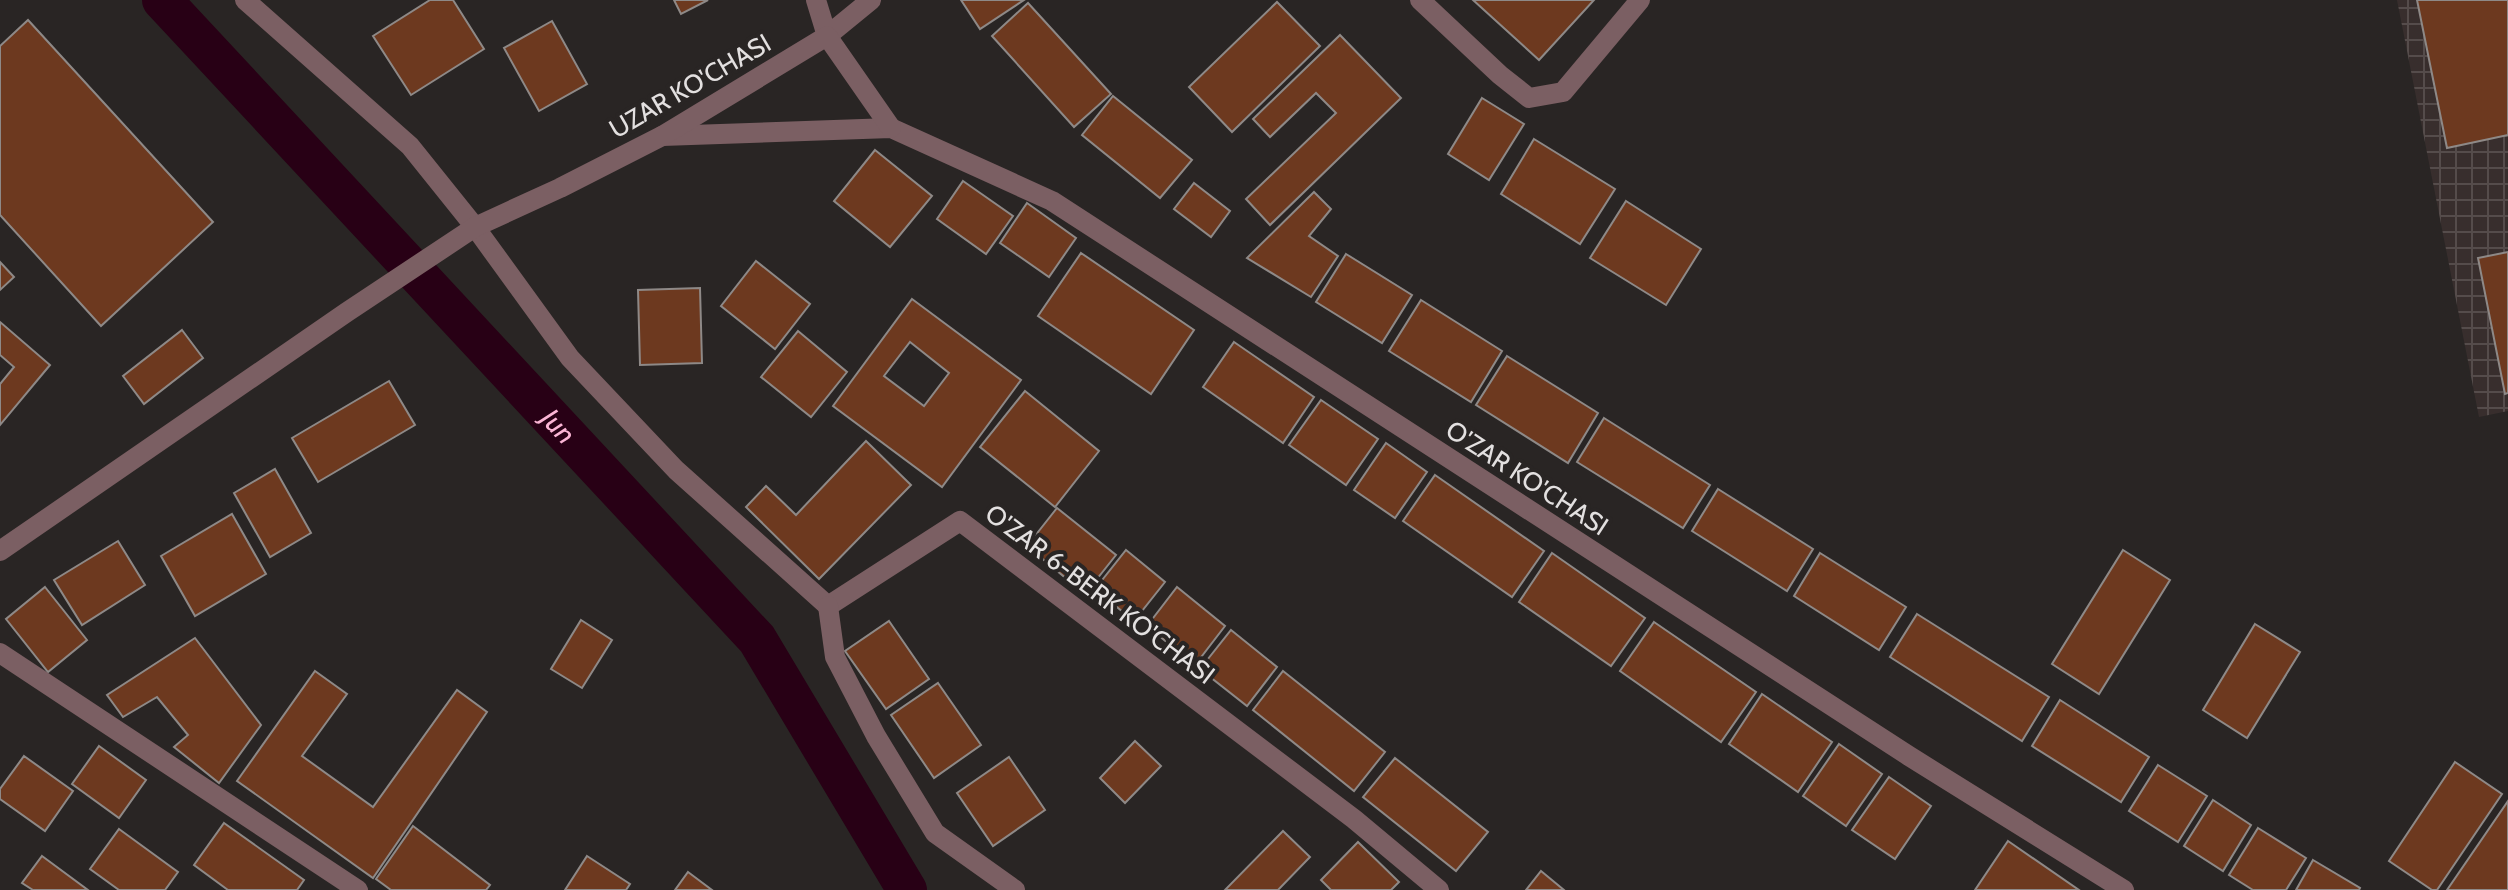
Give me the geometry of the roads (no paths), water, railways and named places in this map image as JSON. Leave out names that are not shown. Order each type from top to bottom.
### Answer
[{"type":"street","points":[[245,0],[410,146],[475,227],[570,358],[676,470],[828,606],[835,657],[876,736],[935,833],[1015,890]]},
{"type":"street","points":[[816,0],[827,36],[891,128]]},
{"type":"street","points":[[827,36],[871,0]]},
{"type":"street","points":[[1420,0],[1529,98],[1563,92],[1640,0]]},
{"type":"street","name":"UZAR KO'CHASI","points":[[0,551],[475,227],[662,136],[827,36]]},
{"type":"street","points":[[662,136],[891,128]]},
{"type":"street","name":"O'ZAR KO'CHASI","points":[[891,128],[1052,201],[1883,739],[2124,890]]},
{"type":"street","name":"O'ZAR 6-BERK KO'CHASI","points":[[828,606],[960,521],[1354,819],[1439,890]]},
{"type":"street","points":[[0,653],[358,890]]},
{"type":"waterway","name":"Jun","points":[[162,0],[757,639],[907,890]]}]
